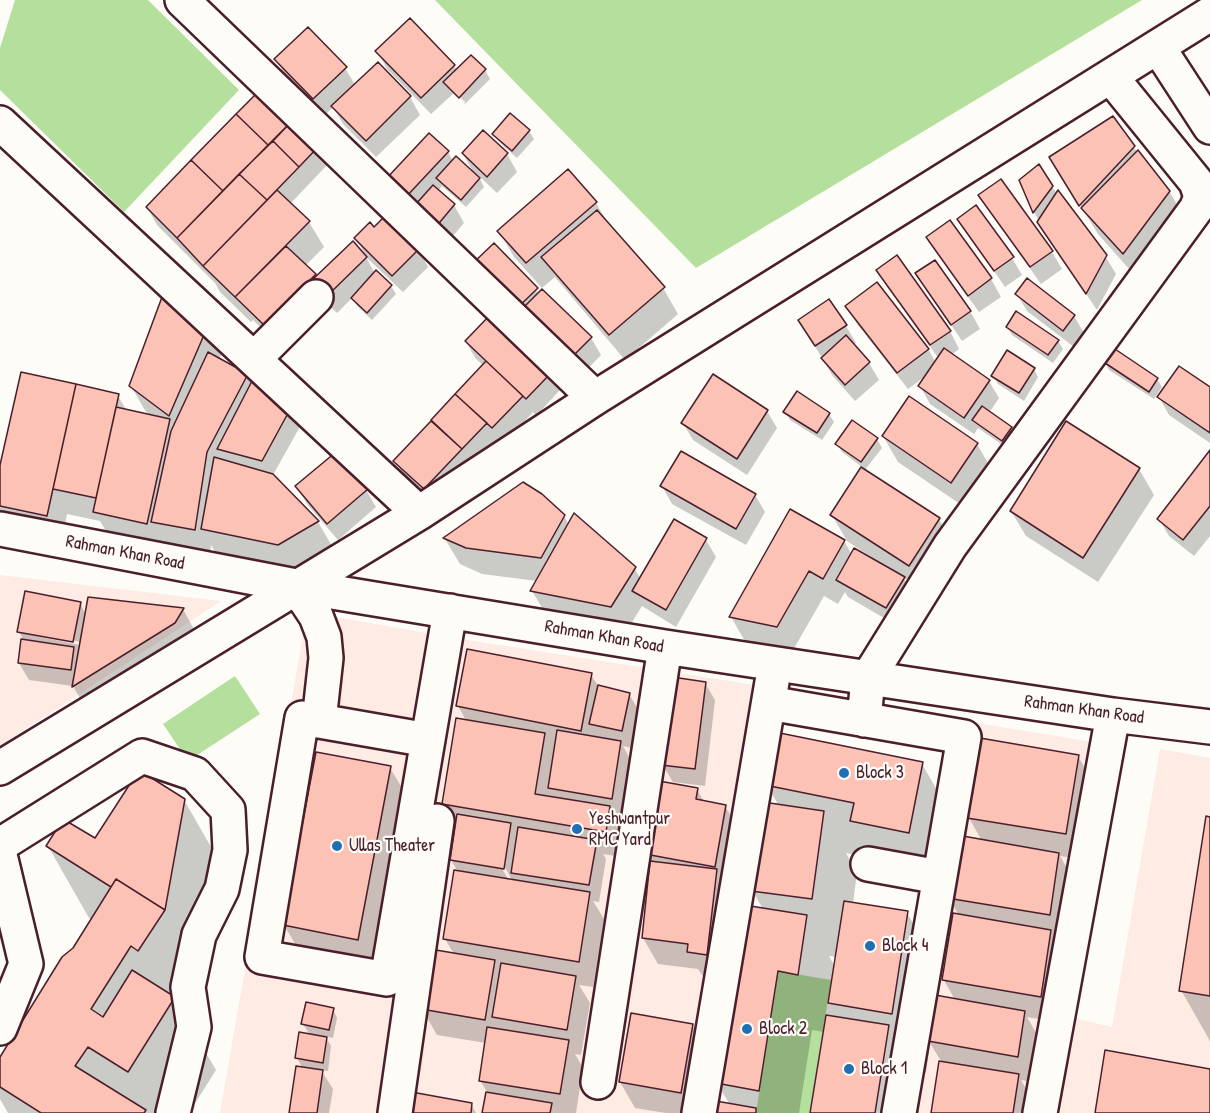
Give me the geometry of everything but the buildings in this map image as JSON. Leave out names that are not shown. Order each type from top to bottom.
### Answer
[{"type":"street","points":[[182,0],[595,398]]},
{"type":"street","points":[[0,768],[419,513],[595,398],[1210,14]]},
{"type":"street","points":[[1158,47],[1206,114]]},
{"type":"street","points":[[864,720],[868,678],[950,546],[1196,209],[1205,204],[1196,182],[1111,77]]},
{"type":"street","points":[[0,123],[419,513]]},
{"type":"street","points":[[254,359],[316,297]]},
{"type":"street","name":"Rahman Khan Road","points":[[0,530],[296,586],[665,647],[1113,715],[1210,727]]},
{"type":"street","points":[[296,586],[316,616],[324,637],[326,658],[319,722]]},
{"type":"street","points":[[428,740],[302,718],[262,957],[387,979],[428,740],[458,612]]},
{"type":"street","points":[[395,1113],[458,612]]},
{"type":"street","points":[[598,1082],[665,647]]},
{"type":"street","points":[[699,1113],[776,663]]},
{"type":"street","points":[[899,1113],[971,693]]},
{"type":"street","points":[[769,703],[964,737]]},
{"type":"street","points":[[1040,1113],[1113,715]]},
{"type":"street","points":[[0,845],[142,756],[195,774],[228,810],[230,850],[222,890],[199,935],[188,987],[194,1028],[173,1113]]},
{"type":"street","points":[[0,855],[26,964],[0,1028]]},
{"type":"street","points":[[868,864],[939,877]]},
{"type":"shaded area","points":[[0,575],[221,601],[0,746]]},
{"type":"shaded area","name":"Yeshwantpur RMC Yard","points":[[307,612],[455,638],[755,685],[684,1113],[220,1113]]},
{"type":"shaded area","points":[[970,722],[1099,743],[1051,1013],[1112,1027],[1160,749],[1210,758],[1210,1113],[906,1113]]},
{"type":"green space","points":[[15,0],[148,0],[239,90],[124,212],[0,90],[0,48]]},
{"type":"green space","points":[[435,0],[1142,0],[696,268]]},
{"type":"green space","points":[[235,676],[260,714],[188,761],[163,724]]},
{"type":"green space","points":[[778,971],[831,980],[810,1113],[756,1113]]},
{"type":"place","name":"Block 3","points":[[844,773]]},
{"type":"place","name":"Yeshwantpur RMC Yard","points":[[577,829]]},
{"type":"place","name":"Ullas Theater","points":[[337,846]]},
{"type":"place","name":"Block 4","points":[[870,946]]},
{"type":"place","name":"Block 2","points":[[747,1029]]},
{"type":"place","name":"Block 1","points":[[849,1069]]}]
